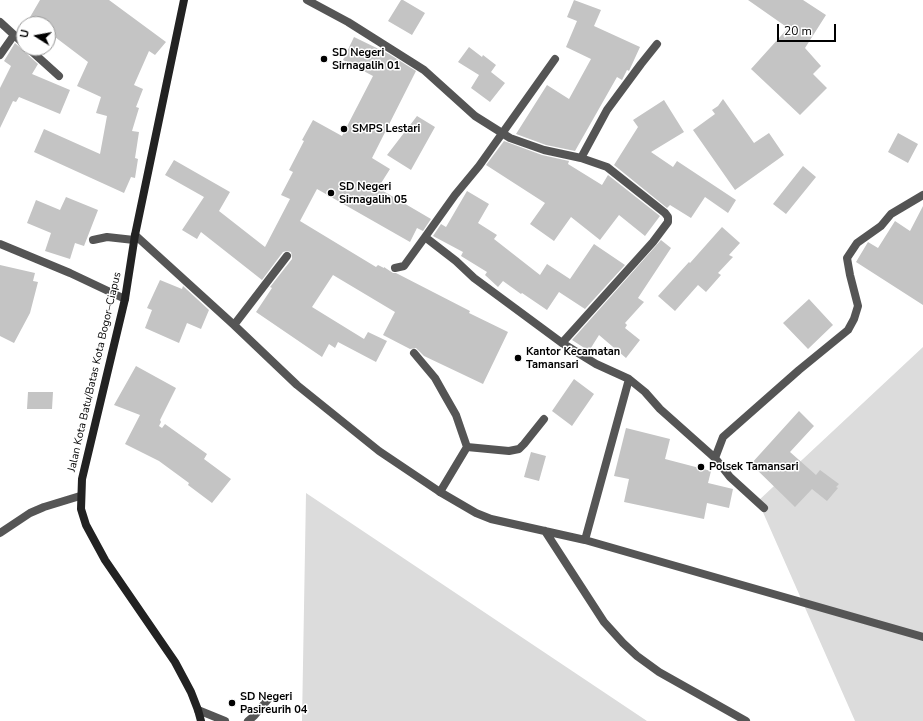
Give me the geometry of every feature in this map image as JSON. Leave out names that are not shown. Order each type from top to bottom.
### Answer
[{"type":"main road","name":"Jalan Kota Batu/Batas Kota Bogor–Ciapus","points":[[184,0],[134,237],[125,299],[86,460],[80,496],[81,509],[86,526],[105,560],[175,662],[191,692],[201,721]]},
{"type":"street","points":[[307,0],[348,22],[424,70],[475,116],[510,138],[544,150],[581,158],[607,167],[665,213],[669,220],[653,242],[562,343]]},
{"type":"street","points":[[0,22],[14,35],[0,55]]},
{"type":"street","points":[[581,158],[607,110],[657,44]]},
{"type":"street","points":[[37,56],[59,76]]},
{"type":"street","points":[[395,268],[404,266],[455,195],[479,166],[555,58]]},
{"type":"street","points":[[715,458],[723,437],[799,370],[848,330],[854,319],[858,306],[847,258],[857,243],[881,226],[891,214],[923,195]]},
{"type":"street","points":[[93,240],[107,237],[134,237],[234,325],[297,385],[379,451],[440,492],[491,520],[585,540],[923,637]]},
{"type":"street","points":[[424,237],[456,260],[474,278],[562,343],[596,364],[629,379],[645,392],[660,409],[715,458],[730,477],[764,508]]},
{"type":"street","points":[[0,244],[63,270],[125,299]]},
{"type":"street","points":[[234,325],[287,256]]},
{"type":"street","points":[[414,353],[435,378],[456,415],[467,447],[440,492]]},
{"type":"street","points":[[585,540],[629,379]]},
{"type":"street","points":[[467,447],[509,451],[519,449],[544,419]]},
{"type":"street","points":[[0,532],[30,513],[80,496]]},
{"type":"street","points":[[544,532],[604,622],[628,647],[659,672],[746,721]]},
{"type":"street","points":[[248,721],[270,697]]},
{"type":"street","points":[[198,710],[225,721]]},
{"type":"shaded area","points":[[923,347],[923,721],[855,721],[758,501]]},
{"type":"shaded area","points":[[306,493],[647,721],[302,721]]},
{"type":"building","points":[[40,0],[109,0],[166,42],[155,55],[149,51],[134,85],[143,89],[136,107],[139,108],[132,131],[139,132],[135,158],[138,159],[135,178],[131,177],[124,193],[34,152],[44,129],[100,154],[107,116],[96,113],[101,97],[77,86],[88,62],[56,38],[56,16],[31,16]]},
{"type":"building","points":[[401,0],[425,13],[412,35],[388,21]]},
{"type":"building","points":[[574,0],[601,10],[594,26],[640,47],[629,71],[627,70],[622,80],[617,77],[575,151],[546,145],[516,134],[547,85],[569,99],[591,59],[566,47],[577,21],[567,17]]},
{"type":"building","points":[[748,0],[803,0],[826,15],[805,48],[821,66],[813,74],[827,88],[800,115],[751,69],[788,28]]},
{"type":"building","points":[[354,37],[389,54],[416,71],[372,158],[390,169],[378,188],[431,219],[423,231],[417,228],[410,242],[317,189],[300,221],[376,267],[378,265],[384,267],[393,273],[396,273],[470,311],[469,313],[508,332],[483,384],[424,356],[416,348],[410,349],[383,335],[395,312],[333,275],[312,307],[364,339],[368,332],[387,341],[376,362],[338,342],[335,348],[329,344],[322,357],[256,312],[272,288],[270,287],[292,259],[291,252],[283,252],[262,280],[201,232],[197,239],[182,230],[204,197],[165,175],[174,160],[230,192],[219,211],[265,247],[290,199],[281,195],[293,172],[289,170],[304,141],[302,140],[313,120],[342,136],[373,76],[343,60]]},
{"type":"building","points":[[15,43],[16,56],[29,56],[38,64],[32,74],[70,90],[60,114],[19,97],[16,102],[13,101],[0,128],[0,88],[11,66],[4,61]]},
{"type":"building","points":[[469,47],[496,65],[491,72],[505,83],[490,102],[471,88],[479,75],[458,62]]},
{"type":"building","points":[[723,99],[754,143],[769,133],[784,155],[735,190],[693,130],[715,114],[712,110],[718,106]]},
{"type":"building","points":[[664,100],[684,132],[651,152],[673,167],[677,161],[736,200],[728,213],[705,197],[691,218],[670,205],[667,208],[614,165],[638,127],[633,120]]},
{"type":"building","points":[[417,116],[435,127],[411,170],[387,155]]},
{"type":"building","points":[[898,133],[918,144],[908,163],[888,152]]},
{"type":"building","points":[[504,141],[542,155],[569,161],[568,164],[602,185],[608,175],[660,216],[645,236],[619,215],[600,240],[571,217],[554,241],[530,224],[545,203],[486,165]]},
{"type":"building","points":[[803,166],[816,177],[786,214],[773,204]]},
{"type":"building","points":[[467,191],[489,204],[478,223],[497,235],[494,239],[540,275],[547,264],[570,279],[594,244],[625,265],[585,309],[559,292],[547,310],[503,281],[498,287],[485,275],[487,272],[461,256],[463,252],[433,236],[441,224],[446,227]]},
{"type":"building","points":[[66,197],[98,210],[84,246],[75,243],[70,259],[45,251],[51,233],[27,223],[36,200],[60,210]]},
{"type":"building","points":[[923,206],[923,305],[856,262],[868,242],[878,248],[895,221],[910,231]]},
{"type":"building","points":[[722,227],[740,243],[729,255],[733,257],[718,273],[721,275],[706,292],[698,285],[675,311],[658,296]]},
{"type":"building","points":[[661,240],[671,248],[638,298],[644,302],[625,323],[627,325],[625,328],[640,340],[626,358],[599,335],[589,351],[572,340]]},
{"type":"building","points":[[0,265],[35,273],[33,281],[38,282],[30,313],[14,343],[0,336]]},
{"type":"building","points":[[160,280],[182,289],[183,286],[209,310],[201,329],[187,323],[179,343],[145,328],[152,310],[147,308]]},
{"type":"building","points":[[809,299],[833,325],[808,349],[783,323]]},
{"type":"building","points":[[136,366],[176,388],[160,420],[161,422],[159,426],[162,428],[165,424],[207,454],[204,459],[231,479],[212,503],[188,485],[189,483],[159,461],[125,444],[140,415],[114,405]]},
{"type":"building","points":[[574,379],[594,394],[572,426],[552,411]]},
{"type":"building","points":[[28,392],[53,392],[52,409],[27,409]]},
{"type":"building","points":[[799,411],[814,426],[790,452],[816,475],[820,470],[839,484],[836,487],[838,488],[827,501],[812,489],[795,507],[751,464]]},
{"type":"building","points":[[626,428],[670,439],[665,459],[711,471],[708,483],[733,489],[729,508],[707,503],[704,519],[624,502],[629,479],[614,476]]},
{"type":"building","points":[[531,452],[546,456],[539,481],[524,477]]},
{"type":"place","name":"SD Negeri Sirnagalih 01","points":[[324,59]]},
{"type":"place","name":"SMPS Lestari","points":[[344,129]]},
{"type":"place","name":"SD Negeri Sirnagalih 05","points":[[331,193]]},
{"type":"place","name":"Kantor Kecamatan Tamansari","points":[[518,358]]},
{"type":"place","name":"Polsek Tamansari","points":[[701,467]]},
{"type":"place","name":"SD Negeri Pasireurih 04","points":[[232,703]]}]
